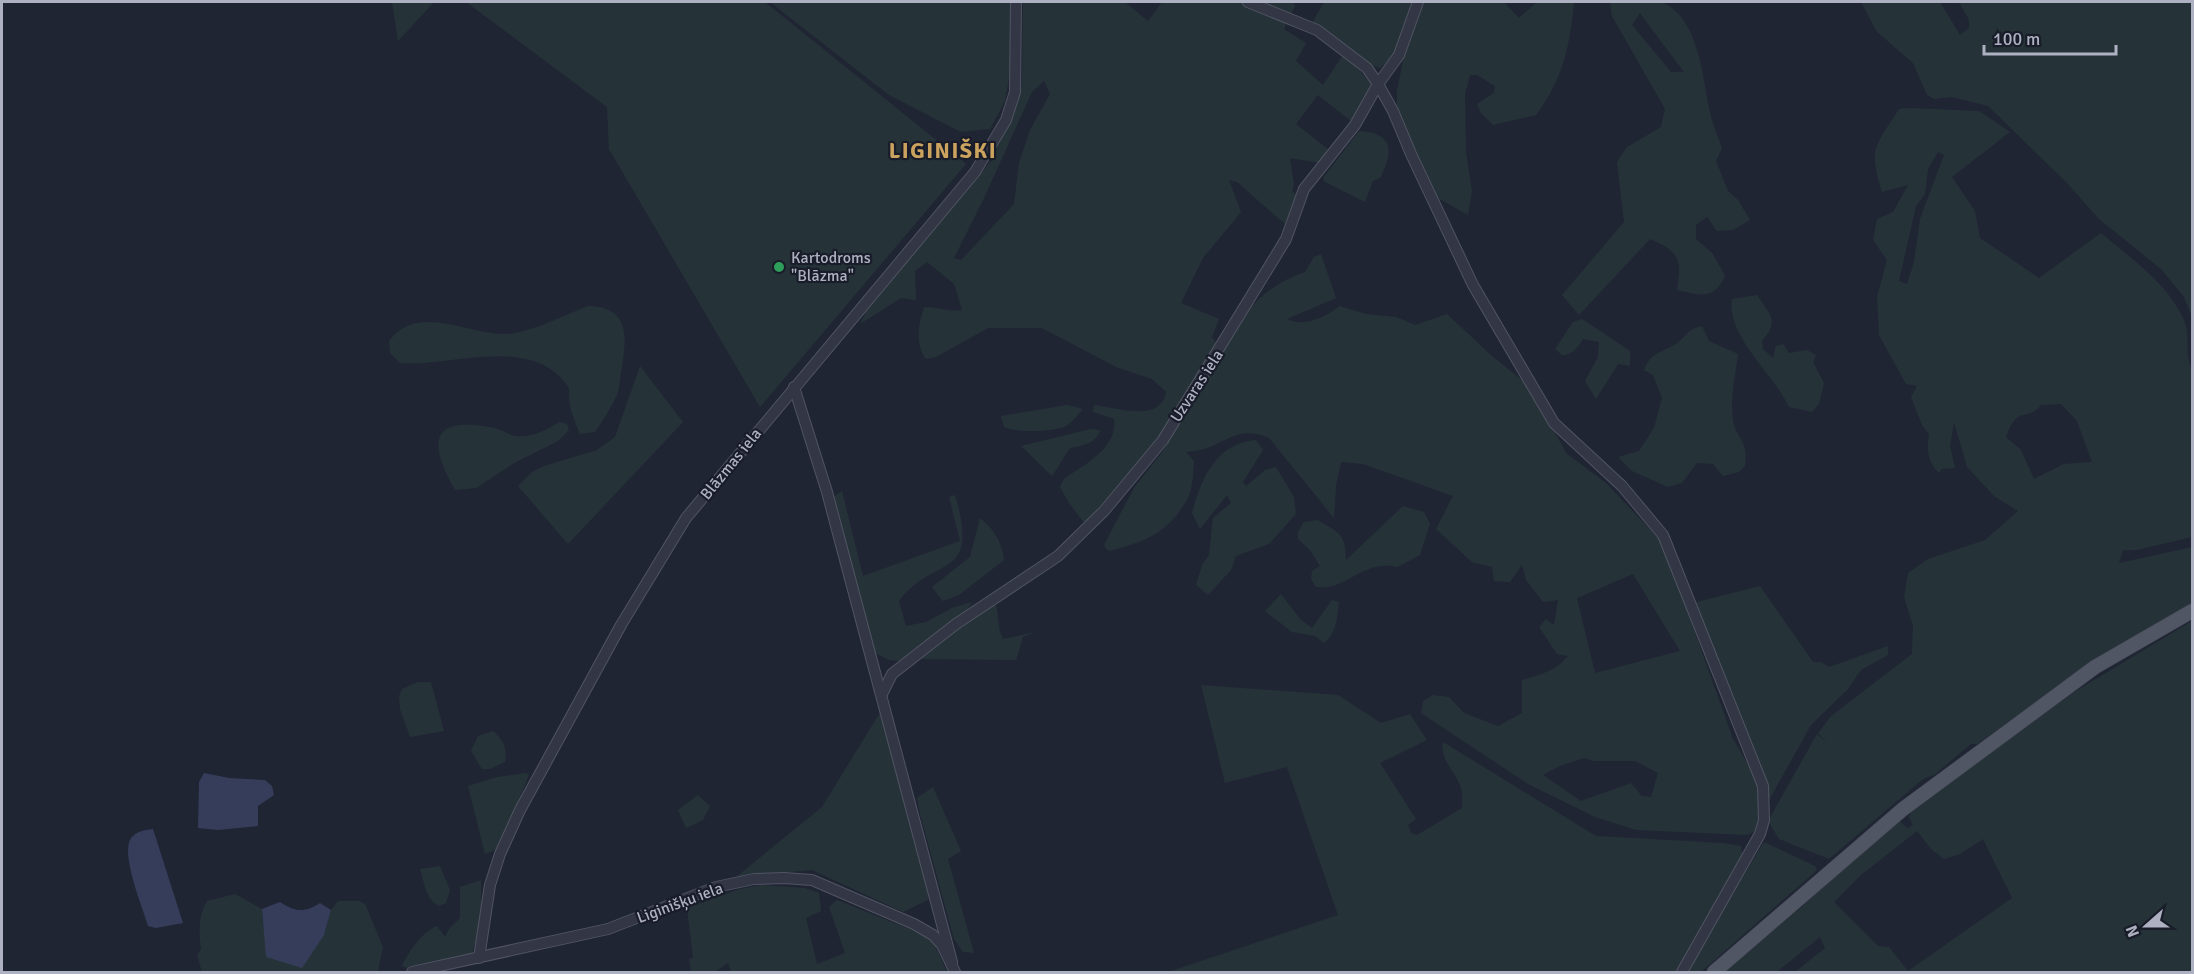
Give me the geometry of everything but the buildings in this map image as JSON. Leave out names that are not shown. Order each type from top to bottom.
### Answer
[{"type":"main road","points":[[1714,972],[1903,808],[2095,667],[2193,611]]},
{"type":"street","name":"Blāzmas iela","points":[[479,958],[490,885],[500,854],[520,810],[621,625],[687,518],[975,172],[999,133],[1015,92],[1016,2]]},
{"type":"street","points":[[1248,2],[1317,30],[1367,68],[1394,111],[1411,154],[1473,285],[1554,423],[1622,486],[1663,536],[1763,786],[1764,820],[1760,834],[1682,972]]},
{"type":"street","name":"Uzvaras iela","points":[[882,694],[892,675],[956,624],[1033,575],[1058,556],[1104,511],[1163,440],[1264,278],[1286,239],[1305,189],[1355,125],[1378,84],[1399,55],[1418,2]]},
{"type":"street","points":[[794,387],[827,492],[954,967]]},
{"type":"street","name":"Liginišķu iela","points":[[412,972],[608,929],[716,888],[754,879],[784,878],[812,880],[914,924],[933,935],[954,967]]},
{"type":"shaded area","points":[[1655,1],[1674,9],[1684,21],[1697,50],[1711,116],[1722,148],[1716,161],[1728,191],[1738,200],[1750,220],[1733,230],[1717,231],[1707,217],[1696,225],[1696,239],[1713,254],[1725,276],[1711,293],[1699,294],[1677,290],[1679,264],[1677,258],[1668,248],[1650,239],[1579,315],[1562,295],[1624,222],[1617,162],[1627,147],[1661,127],[1665,109],[1612,16],[1610,2]],"holes":[[[1640,13],[1684,72],[1671,72],[1632,25]]]},
{"type":"shaded area","points":[[392,2],[434,2],[398,41]]},
{"type":"shaded area","name":"Kartodroms \"Blāzma\"","points":[[466,2],[765,2],[966,164],[760,407],[609,149],[607,107]]},
{"type":"shaded area","points":[[770,2],[1011,2],[1010,72],[1005,101],[990,129],[961,132],[889,95]]},
{"type":"shaded area","points":[[1023,2],[1125,2],[1148,21],[1162,2],[1293,2],[1295,6],[1284,29],[1306,43],[1296,61],[1323,85],[1345,52],[1370,83],[1368,97],[1352,122],[1318,95],[1296,124],[1329,150],[1320,163],[1290,158],[1294,184],[1292,192],[1297,194],[1285,224],[1237,182],[1229,180],[1241,212],[1203,258],[1181,303],[1219,319],[1212,337],[1217,344],[1157,440],[1085,524],[1060,487],[1064,479],[1090,461],[1111,438],[1114,419],[1093,412],[1094,405],[1136,411],[1156,408],[1162,402],[1166,392],[1152,379],[1116,367],[1042,328],[988,328],[936,357],[926,359],[919,341],[920,321],[924,307],[962,310],[954,284],[927,262],[915,271],[916,300],[901,298],[860,324],[867,310],[992,160],[1022,85]],"holes":[[[1044,81],[1050,94],[1030,130],[1019,163],[1014,204],[961,260],[954,258],[1032,92]]]},
{"type":"shaded area","points":[[1324,2],[1418,2],[1397,52],[1380,68],[1367,63],[1312,23]]},
{"type":"shaded area","points":[[1422,2],[1504,2],[1519,18],[1537,2],[1574,2],[1564,62],[1553,88],[1536,115],[1493,125],[1481,113],[1477,104],[1494,93],[1495,86],[1477,75],[1470,75],[1465,94],[1466,153],[1472,191],[1468,215],[1438,198],[1397,110],[1397,91],[1406,46]]},
{"type":"shaded area","points":[[1861,2],[1940,2],[1960,35],[1969,28],[1969,20],[1959,2],[2192,2],[2192,317],[2184,297],[2161,269],[2099,219],[2067,183],[1988,106],[1952,97],[1934,99],[1927,95],[1913,63],[1877,32]]},
{"type":"shaded area","points":[[1899,109],[1979,111],[2010,132],[1952,177],[1975,211],[1980,238],[2039,278],[2101,233],[2147,272],[2177,306],[2186,326],[2188,358],[2192,370],[2192,537],[2137,550],[2123,550],[2119,563],[2192,547],[2192,604],[2054,689],[1977,744],[1971,744],[1934,775],[1923,779],[1829,859],[1779,839],[1768,821],[1817,734],[1827,743],[1818,733],[1831,716],[1912,654],[1913,626],[1904,597],[1908,573],[1928,559],[1985,540],[2018,511],[1994,496],[1967,467],[1954,422],[1950,446],[1955,468],[1942,469],[1939,473],[1935,469],[1929,455],[1929,434],[1922,425],[1911,397],[1917,386],[1906,384],[1879,335],[1877,297],[1887,260],[1873,240],[1877,219],[1893,212],[1908,185],[1882,192],[1875,166],[1875,156],[1879,140]],"holes":[[[1938,152],[1944,155],[1920,219],[1914,262],[1907,284],[1899,281],[1916,206],[1925,194],[1928,169]],[[2061,404],[2077,421],[2092,462],[2064,464],[2034,479],[2021,450],[2006,437],[2018,417],[2031,413],[2041,405]]]},
{"type":"shaded area","points":[[1359,131],[1371,133],[1385,140],[1389,152],[1385,169],[1380,178],[1373,181],[1365,202],[1325,182],[1323,178]]},
{"type":"shaded area","points":[[1321,254],[1336,298],[1287,319],[1307,322],[1328,314],[1340,306],[1366,314],[1396,317],[1415,325],[1447,314],[1492,356],[1527,384],[1567,454],[1606,483],[1663,543],[1733,739],[1757,779],[1761,809],[1754,832],[1747,835],[1636,830],[1595,817],[1528,784],[1421,713],[1423,701],[1433,695],[1449,697],[1464,713],[1498,726],[1522,713],[1522,680],[1553,669],[1568,656],[1557,654],[1539,627],[1546,619],[1554,625],[1558,600],[1543,602],[1526,580],[1522,565],[1510,582],[1494,581],[1492,567],[1472,562],[1436,529],[1453,496],[1363,464],[1341,462],[1336,486],[1334,518],[1269,438],[1245,433],[1207,448],[1186,452],[1194,461],[1192,485],[1188,498],[1173,520],[1145,539],[1110,551],[1106,549],[1104,545],[1134,488],[1163,451],[1248,310],[1274,287],[1305,272],[1314,257]],"holes":[[[1633,574],[1680,651],[1595,673],[1577,598]],[[1584,758],[1594,761],[1635,761],[1658,773],[1651,797],[1642,796],[1631,783],[1581,801],[1543,775],[1562,765]]]},
{"type":"shaded area","points":[[1757,295],[1772,322],[1771,328],[1762,341],[1763,349],[1773,358],[1776,346],[1783,344],[1789,353],[1807,350],[1816,355],[1813,362],[1824,383],[1819,404],[1812,412],[1789,407],[1743,341],[1736,327],[1732,313],[1732,299]]},
{"type":"shaded area","points":[[588,306],[611,311],[618,317],[622,325],[625,344],[618,392],[595,432],[580,434],[572,412],[567,385],[551,370],[533,361],[489,356],[400,363],[390,353],[389,341],[402,329],[416,323],[432,322],[484,332],[515,333],[543,325]]},
{"type":"shaded area","points":[[1582,319],[1630,351],[1630,366],[1618,364],[1596,399],[1585,381],[1598,357],[1599,342],[1583,339],[1574,350],[1566,355],[1562,355],[1555,349],[1573,322]]},
{"type":"shaded area","points":[[1702,326],[1709,341],[1738,354],[1732,413],[1735,427],[1744,445],[1745,466],[1739,472],[1723,476],[1713,464],[1697,463],[1682,483],[1668,487],[1632,471],[1618,457],[1639,451],[1654,428],[1662,398],[1653,375],[1644,370],[1647,364],[1657,354],[1676,344],[1693,329]]},
{"type":"shaded area","points":[[640,366],[683,422],[568,544],[518,486],[532,472],[544,466],[597,450],[615,437]]},
{"type":"shaded area","points":[[1067,405],[1083,409],[1068,425],[1053,430],[1010,429],[1004,427],[1001,416]]},
{"type":"shaded area","points":[[559,422],[567,424],[569,430],[558,441],[514,463],[476,488],[455,490],[440,458],[438,445],[440,436],[447,429],[457,425],[473,425],[497,429],[513,435],[527,436],[539,433]]},
{"type":"shaded area","points":[[1091,429],[1100,430],[1098,435],[1088,443],[1070,448],[1052,476],[1021,446]]},
{"type":"shaded area","points":[[1256,440],[1263,450],[1243,482],[1246,486],[1265,470],[1276,467],[1294,497],[1296,514],[1269,544],[1236,556],[1231,570],[1208,595],[1196,585],[1202,565],[1209,555],[1213,518],[1231,503],[1227,495],[1200,529],[1192,513],[1196,500],[1212,465],[1221,455],[1230,448]]},
{"type":"shaded area","points":[[842,491],[863,576],[960,541],[949,497],[955,495],[961,523],[962,542],[958,554],[950,563],[913,587],[899,601],[906,626],[926,622],[952,608],[972,602],[967,610],[902,661],[889,660],[875,653],[833,497]]},
{"type":"shaded area","points":[[1403,506],[1424,512],[1430,524],[1420,555],[1398,567],[1374,567],[1337,584],[1316,587],[1311,579],[1312,571],[1320,566],[1310,550],[1298,539],[1298,532],[1304,522],[1318,520],[1340,535],[1343,539],[1346,560]]},
{"type":"shaded area","points":[[980,518],[996,536],[1004,560],[959,595],[943,601],[932,587],[970,557]]},
{"type":"shaded area","points":[[1760,586],[1813,662],[1821,662],[1829,667],[1888,646],[1888,655],[1861,670],[1848,689],[1811,725],[1768,802],[1693,603]]},
{"type":"shaded area","points":[[1281,594],[1301,620],[1312,628],[1332,600],[1339,602],[1336,624],[1332,634],[1324,643],[1315,636],[1292,632],[1265,611]]},
{"type":"shaded area","points":[[996,604],[1003,639],[1035,632],[1023,637],[1016,660],[917,659],[975,614]]},
{"type":"shaded area","points":[[2192,621],[2192,972],[1795,972],[1825,948],[1820,937],[1779,972],[1723,972],[1803,906],[1832,877],[1899,820],[1907,828],[1913,825],[1909,817],[1913,808],[2076,691]],"holes":[[[1917,831],[1931,849],[1944,859],[1960,854],[1983,839],[2012,898],[1908,971],[1889,947],[1878,946],[1834,902],[1861,875]]]},
{"type":"shaded area","points":[[418,682],[431,682],[444,731],[410,737],[400,709],[399,696],[402,689]]},
{"type":"shaded area","points":[[1201,685],[1338,695],[1381,723],[1410,714],[1427,740],[1380,763],[1416,819],[1408,825],[1411,833],[1417,835],[1462,808],[1462,790],[1443,754],[1443,742],[1596,836],[1723,843],[1741,846],[1743,859],[1679,972],[1168,972],[1338,915],[1287,767],[1225,783]]},
{"type":"shaded area","points":[[881,711],[930,894],[928,900],[903,912],[812,870],[736,877],[822,807]]},
{"type":"shaded area","points":[[493,731],[504,745],[505,762],[490,769],[482,769],[471,751],[478,736]]},
{"type":"shaded area","points":[[526,773],[529,775],[499,848],[485,854],[468,786],[497,777]]},
{"type":"shaded area","points":[[933,787],[961,851],[948,859],[974,953],[963,952],[954,939],[920,814],[917,798]]},
{"type":"shaded area","points":[[698,795],[710,806],[703,820],[686,828],[678,810]]},
{"type":"shaded area","points":[[1764,842],[1815,866],[1817,870],[1701,972],[1689,972],[1699,948]]},
{"type":"shaded area","points":[[440,866],[450,890],[446,903],[439,906],[428,895],[420,869]]},
{"type":"shaded area","points":[[481,880],[481,927],[472,953],[409,969],[402,966],[416,943],[431,929],[437,926],[445,937],[449,929],[460,918],[460,887]]},
{"type":"shaded area","points":[[762,885],[805,888],[819,893],[821,911],[806,918],[817,964],[845,953],[829,907],[837,900],[924,935],[934,943],[947,972],[731,972],[728,963],[714,972],[691,972],[689,959],[693,958],[687,908],[740,889]]},
{"type":"shaded area","points":[[235,894],[262,909],[263,926],[324,935],[331,910],[338,901],[359,901],[365,904],[383,947],[378,971],[202,972],[197,955],[201,949],[200,924],[204,907],[207,901]]},
{"type":"water","points":[[204,773],[229,778],[265,780],[272,786],[274,795],[258,806],[258,826],[218,830],[198,828],[199,782]]},
{"type":"water","points":[[153,829],[183,923],[156,928],[148,926],[128,856],[131,838],[138,832]]},
{"type":"water","points":[[280,902],[290,908],[300,910],[320,903],[331,910],[324,935],[302,968],[266,957],[262,909]]},
{"type":"place","name":"Kartodroms \"Blāzma\"","points":[[779,267]]},
{"type":"district","name":"LIGINIŠKI","points":[[943,150]]}]
